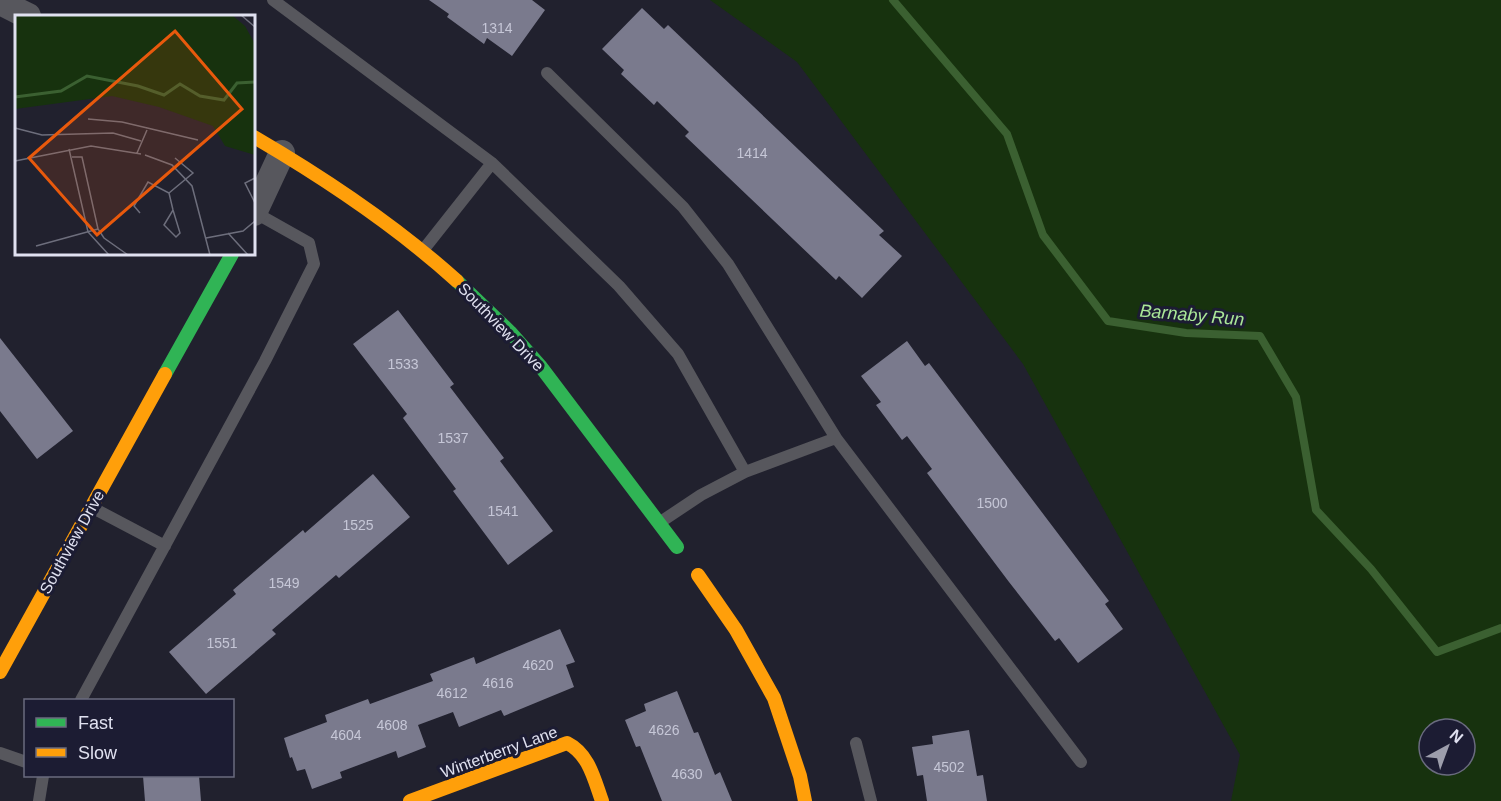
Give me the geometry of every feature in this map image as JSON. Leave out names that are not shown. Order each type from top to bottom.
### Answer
[{"type":"street","points":[[0,2],[26,15]]},
{"type":"street","name":"Southview Drive","points":[[255,138],[389,224],[423,250],[486,308],[541,367],[677,547]]},
{"type":"street","points":[[255,211],[282,153]]},
{"type":"street","name":"Southview Drive","points":[[0,672],[231,255]]},
{"type":"street","points":[[698,575],[736,630],[774,698],[800,777],[805,801]]},
{"type":"street","name":"Winterberry Lane","points":[[410,801],[567,743],[580,752],[591,770],[602,801]]},
{"type":"lane","points":[[273,0],[492,163],[620,286],[678,354],[744,472]]},
{"type":"lane","points":[[547,73],[683,207],[728,264],[836,438],[1081,762]]},
{"type":"lane","points":[[423,250],[492,163]]},
{"type":"lane","points":[[82,699],[265,361],[314,264],[309,243],[255,214]]},
{"type":"lane","points":[[658,524],[701,495],[744,472],[836,438]]},
{"type":"lane","points":[[92,507],[165,546]]},
{"type":"lane","points":[[856,743],[871,801]]},
{"type":"lane","points":[[0,753],[24,761]]},
{"type":"lane","points":[[39,801],[43,777]]},
{"type":"green space","points":[[710,0],[1501,0],[1501,801],[1231,801],[1240,755],[1023,364],[797,62]]},
{"type":"building","points":[[429,0],[532,0],[545,10],[512,56],[487,38],[484,44],[447,17],[449,14]]},
{"type":"building","points":[[642,8],[664,29],[668,25],[884,231],[879,235],[902,256],[862,298],[839,276],[836,280],[685,136],[689,132],[657,101],[654,105],[621,74],[624,70],[602,49]]},
{"type":"building","points":[[398,310],[454,384],[450,387],[504,458],[500,461],[553,531],[508,565],[453,491],[456,489],[403,418],[407,414],[353,344]]},
{"type":"building","points":[[0,338],[73,431],[37,459],[0,411]]},
{"type":"building","points":[[907,341],[925,366],[929,363],[1109,601],[1105,604],[1123,629],[1078,663],[1059,638],[1055,641],[1009,582],[927,473],[932,469],[907,436],[902,440],[876,405],[881,402],[861,376]]},
{"type":"building","points":[[373,474],[410,517],[339,578],[336,575],[272,630],[276,634],[206,694],[169,652],[236,594],[233,590],[303,530],[305,533]]},
{"type":"building","points":[[560,629],[575,662],[566,665],[574,687],[504,716],[501,710],[459,727],[453,712],[418,725],[426,747],[398,758],[396,751],[340,772],[342,778],[312,789],[305,769],[297,771],[292,757],[290,758],[284,738],[327,722],[325,715],[368,699],[370,704],[433,681],[430,674],[474,657],[476,664]]},
{"type":"building","points":[[677,691],[694,733],[698,732],[715,775],[720,772],[732,801],[662,801],[640,746],[636,747],[625,720],[646,711],[644,704]]},
{"type":"building","points":[[969,730],[977,776],[983,775],[987,801],[927,801],[923,775],[917,776],[912,747],[933,744],[932,736]]},
{"type":"building","points":[[143,777],[199,777],[201,801],[145,801]]},
{"type":"waterway","name":"Barnaby Run","points":[[893,0],[1007,134],[1043,235],[1108,321],[1186,333],[1260,336],[1296,397],[1316,510],[1371,569],[1437,652],[1501,628]]},
{"type":"traffic: fast","points":[[165,374],[231,255]]},
{"type":"traffic: fast","points":[[457,281],[510,332],[541,367],[677,547]]},
{"type":"traffic: slow","points":[[255,138],[359,204],[457,281]]},
{"type":"traffic: slow","points":[[0,672],[165,374]]},
{"type":"traffic: slow","points":[[698,575],[736,630],[774,698],[800,776],[805,801]]},
{"type":"traffic: slow","points":[[410,801],[567,743],[586,760],[602,801]]}]
